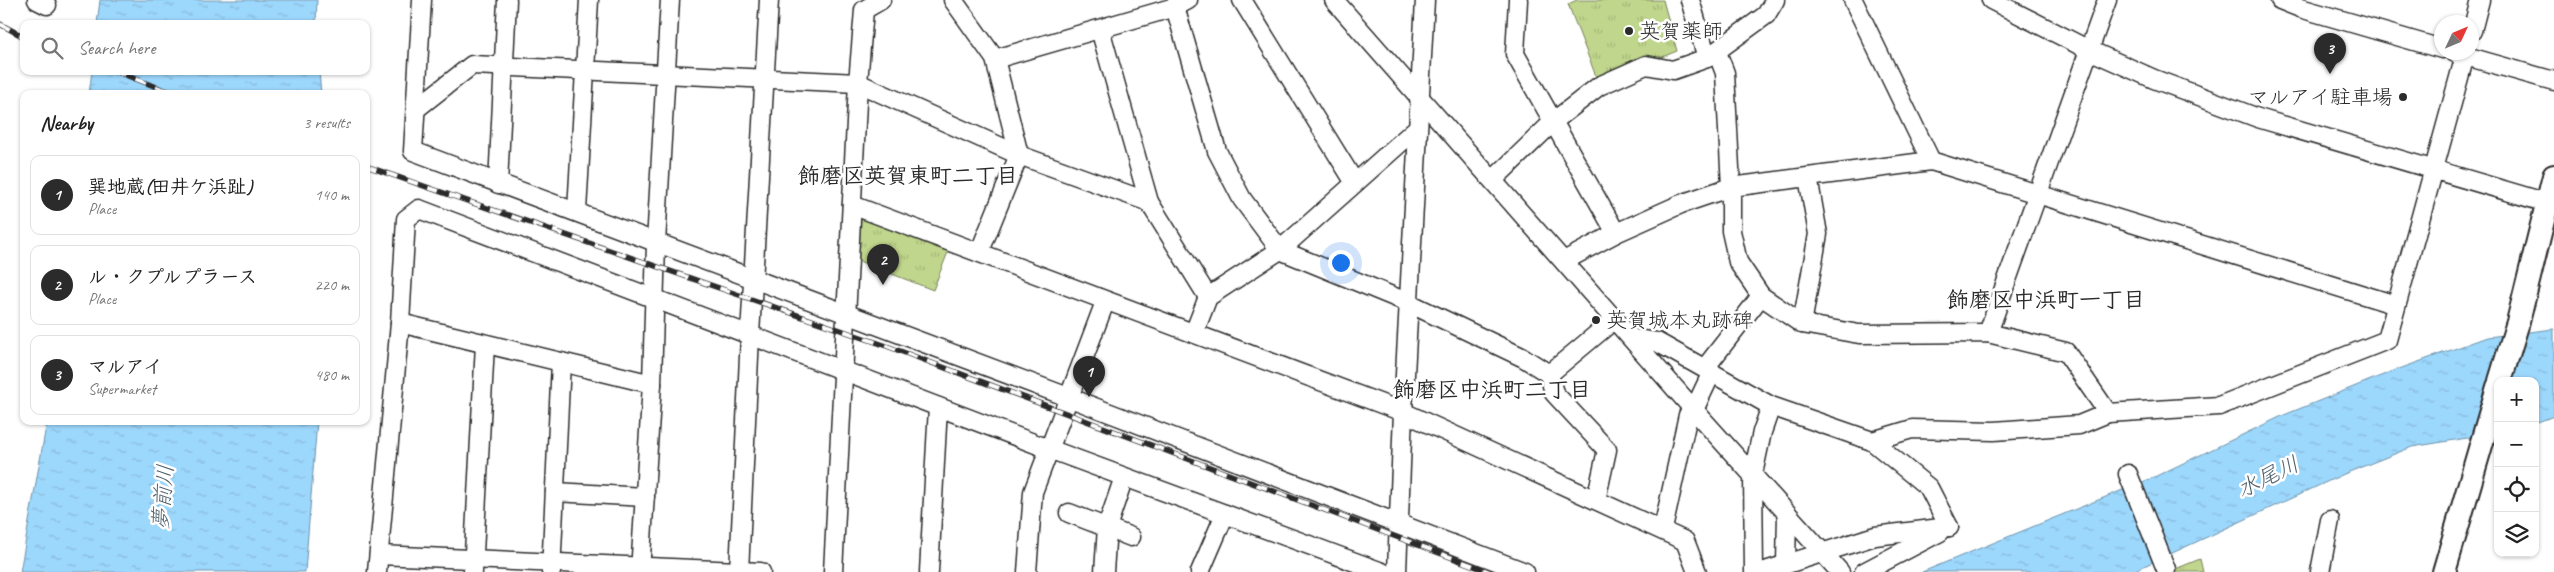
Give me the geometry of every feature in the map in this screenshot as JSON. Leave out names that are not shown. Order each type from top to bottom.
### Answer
[{"type":"main road","points":[[2501,377],[2552,203],[2554,176]]},
{"type":"main road","points":[[2444,572],[2494,400]]},
{"type":"street","points":[[422,0],[413,151],[498,184],[577,211],[753,280],[845,312],[1525,572]]},
{"type":"street","points":[[498,184],[507,0]]},
{"type":"street","points":[[577,211],[589,0]]},
{"type":"street","points":[[640,569],[652,384],[656,243],[670,0]]},
{"type":"street","points":[[739,572],[769,0]]},
{"type":"street","points":[[833,572],[844,370],[845,312],[864,10],[881,0]]},
{"type":"street","points":[[954,0],[994,59],[1019,156],[980,251]]},
{"type":"street","points":[[1242,0],[1355,183]]},
{"type":"street","points":[[1334,0],[1634,339],[1694,410],[1840,572]]},
{"type":"street","points":[[1397,572],[1403,412],[1425,0]]},
{"type":"street","points":[[1518,0],[1515,54],[1616,233]]},
{"type":"street","points":[[1690,0],[1712,55],[1726,73],[1731,231],[1738,262],[1761,296],[1802,324],[1859,334],[1988,333],[2066,352],[2108,413]]},
{"type":"street","points":[[1493,180],[1554,121],[1599,86],[1646,65],[1673,70],[1712,55],[1766,15],[1775,0]]},
{"type":"street","points":[[1852,0],[1931,161]]},
{"type":"street","points":[[1991,0],[2090,50],[2154,79],[2258,118],[2552,203]]},
{"type":"street","points":[[1988,333],[2036,194],[2107,0]]},
{"type":"street","points":[[2280,0],[2300,8],[2434,47]]},
{"type":"street","points":[[2476,15],[2480,0]]},
{"type":"street","points":[[994,59],[1181,4],[1217,151],[1242,198],[1280,250],[1409,303],[1524,358],[1549,374],[1554,392],[1607,450],[1596,500]]},
{"type":"street","points":[[1100,29],[1149,202],[1208,297]]},
{"type":"street","points":[[2479,58],[2554,81]]},
{"type":"street","points":[[1872,441],[1912,429],[1994,431],[2078,425],[2108,413],[2219,406],[2387,340],[2434,170],[2460,60]]},
{"type":"street","points":[[416,109],[472,65],[858,84],[1019,156],[1149,202]]},
{"type":"street","points":[[1194,333],[1208,297],[1280,250],[1417,128]]},
{"type":"street","points":[[1564,261],[1616,233],[1680,204],[1731,186],[1931,161],[2396,305]]},
{"type":"street","points":[[1802,324],[1818,234],[1808,177]]},
{"type":"street","points":[[852,205],[980,251],[1105,302],[1194,333],[1403,412],[1685,540],[1697,572]]},
{"type":"street","points":[[761,572],[378,563],[400,323],[406,219],[419,209],[1049,449],[1382,572]]},
{"type":"street","points":[[1663,529],[1688,415],[1694,410],[1708,370],[1761,296]]},
{"type":"street","points":[[1027,572],[1033,492],[1105,302]]},
{"type":"street","points":[[1549,374],[1615,319]]},
{"type":"street","points":[[400,323],[652,384]]},
{"type":"street","points":[[1634,339],[1657,342],[1771,406],[1872,441],[1929,488],[1949,527]]},
{"type":"street","points":[[473,565],[485,344]]},
{"type":"street","points":[[552,568],[561,362]]},
{"type":"street","points":[[1754,572],[1753,474],[1762,432],[1771,406]]},
{"type":"street","points":[[929,572],[938,407]]},
{"type":"street","points":[[2128,474],[2166,569]]},
{"type":"street","points":[[1104,572],[1107,527],[1124,477]]},
{"type":"street","points":[[555,492],[645,497]]},
{"type":"street","points":[[1069,513],[1132,537]]},
{"type":"street","points":[[1786,564],[1787,513]]},
{"type":"street","points":[[1200,572],[1225,514]]},
{"type":"street","points":[[2320,572],[2330,520]]},
{"type":"street","points":[[1762,572],[1875,536],[1949,527]]},
{"type":"street","points":[[1864,572],[1949,527]]},
{"type":"green space","points":[[1577,0],[1663,0],[1677,51],[1662,57],[1641,58],[1597,79],[1568,4]]},
{"type":"green space","points":[[859,211],[950,247],[933,290],[856,260]]},
{"type":"green space","points":[[2200,559],[2203,572],[2168,572]]},
{"type":"water","points":[[100,0],[317,0],[316,20],[98,20]]},
{"type":"water","points":[[91,75],[319,75],[321,90],[90,90]]},
{"type":"water","name":"水尾川","points":[[2554,329],[2554,416],[2539,422],[2539,377],[2494,377],[2494,434],[2412,447],[2344,474],[2131,572],[1922,572],[2152,478],[2284,415],[2388,373],[2487,337]]},
{"type":"water","name":"夢前川","points":[[46,425],[317,425],[305,572],[20,572]]},
{"type":"railway","points":[[0,24],[20,35]]},
{"type":"railway","points":[[125,75],[165,90]]},
{"type":"railway","points":[[370,167],[884,345],[1490,572]]},
{"type":"place","name":"英賀薬師","points":[[1629,31]]},
{"type":"place","name":"マルアイ","points":[[2330,74]]},
{"type":"place","name":"マルアイ駐車場","points":[[2403,97]]},
{"type":"place","name":"ル・クプルプラース","points":[[883,285]]},
{"type":"place","name":"英賀城本丸跡碑","points":[[1596,320]]},
{"type":"place","name":"巽地蔵(田井ケ浜趾)","points":[[1089,397]]},
{"type":"district","name":"飾磨区英賀東町二丁目","points":[[908,176]]},
{"type":"district","name":"飾磨区中浜町一丁目","points":[[2046,300]]},
{"type":"district","name":"飾磨区中浜町二丁目","points":[[1492,390]]}]
